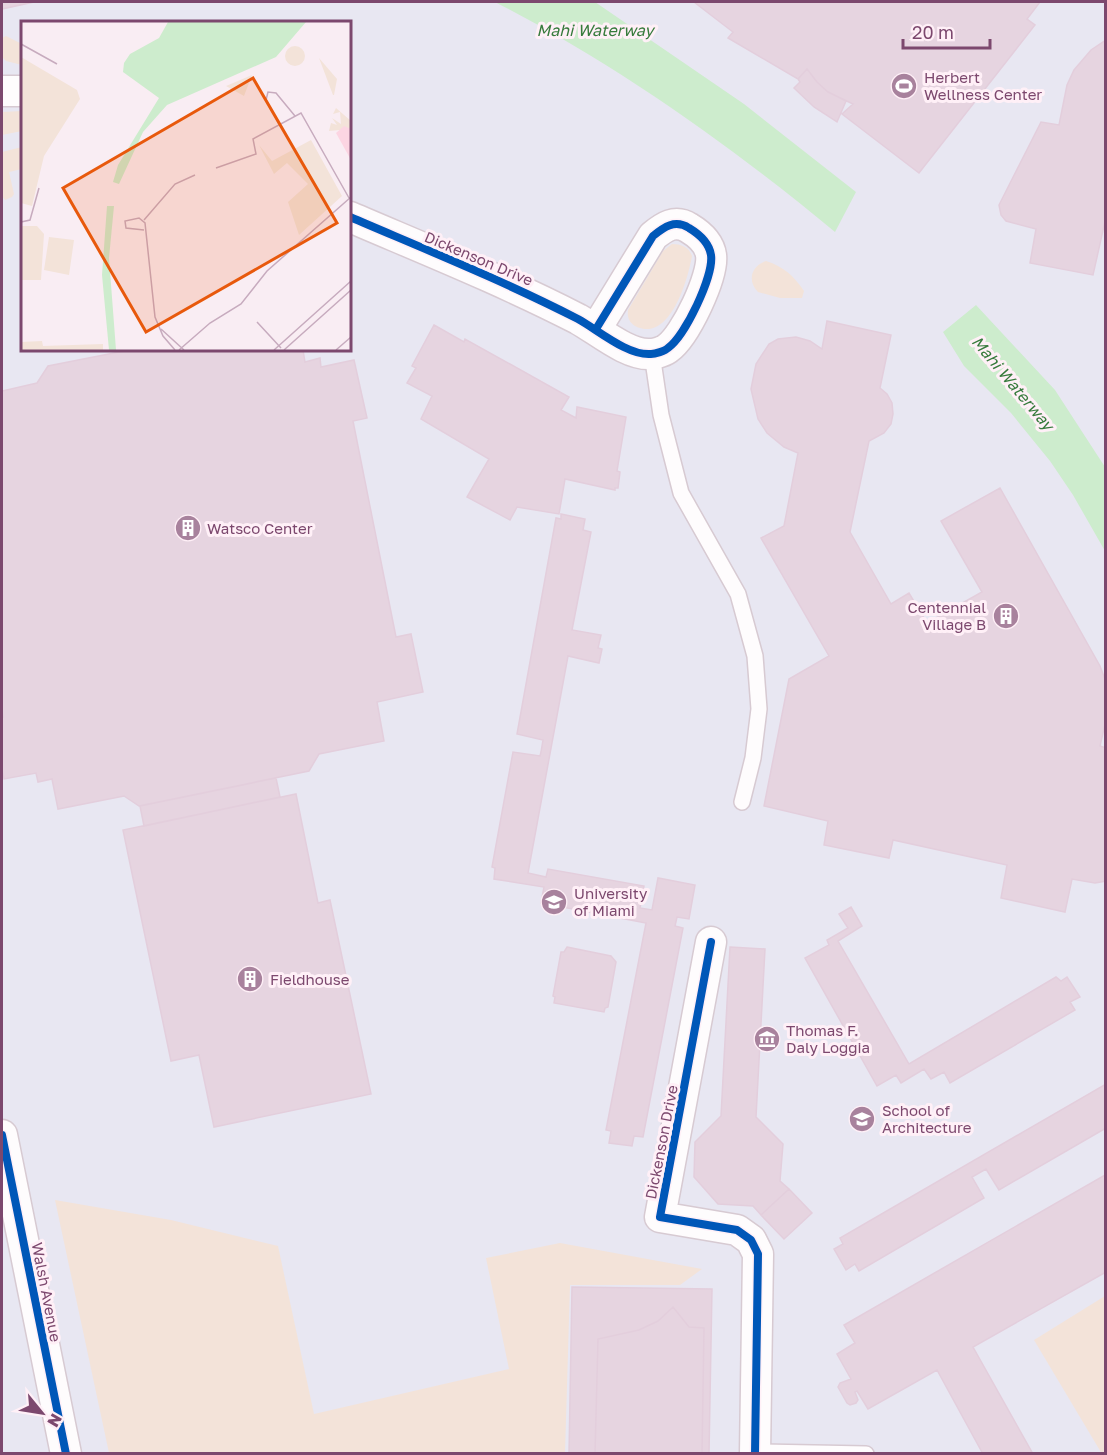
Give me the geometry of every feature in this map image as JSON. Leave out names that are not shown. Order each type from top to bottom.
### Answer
[{"type":"street","points":[[2,91],[21,91]]},
{"type":"street","name":"Dickenson Drive","points":[[351,218],[521,290],[596,329],[635,353],[652,354]]},
{"type":"street","points":[[596,329],[653,236],[673,223],[685,225],[708,243],[712,256],[710,274],[700,298],[679,335],[668,348],[652,354]]},
{"type":"street","name":"Dickenson Drive","points":[[711,942],[660,1217],[737,1230],[752,1240],[758,1254],[755,1453]]},
{"type":"street","name":"Walsh Avenue","points":[[2,1136],[66,1454]]},
{"type":"lane","points":[[652,354],[661,416],[681,493],[738,594],[755,656],[759,709],[753,758],[742,802]]},
{"type":"lane","points":[[755,1453],[866,1454]]},
{"type":"shaded area","name":"University of Miami","points":[[2,2],[1105,2],[1105,1453],[2,1453]]},
{"type":"shaded area","points":[[6,36],[21,44],[21,65],[6,61],[2,57],[2,38]]},
{"type":"shaded area","points":[[21,111],[21,131],[2,135],[2,112]]},
{"type":"shaded area","points":[[21,147],[21,169],[9,172],[14,194],[5,200],[2,196],[2,152]]},
{"type":"shaded area","points":[[672,244],[689,250],[692,256],[681,293],[667,318],[658,326],[647,329],[635,326],[629,319],[628,310],[663,251]]},
{"type":"shaded area","points":[[766,261],[792,276],[804,291],[802,298],[780,298],[758,292],[752,283],[752,274],[757,266]]},
{"type":"shaded area","points":[[55,1200],[171,1220],[278,1246],[314,1414],[509,1369],[486,1258],[560,1243],[702,1269],[680,1285],[570,1285],[565,1453],[109,1453]]},
{"type":"shaded area","points":[[1105,1296],[1106,1453],[1102,1454],[1034,1340]]},
{"type":"water","name":"Mahi Waterway","points":[[495,2],[595,2],[744,104],[856,192],[835,232],[755,168],[671,108],[585,52]]},
{"type":"water","name":"Mahi Waterway","points":[[976,305],[1055,390],[1105,467],[1105,551],[1073,495],[1050,461],[1011,413],[964,366],[943,332]]},
{"type":"building","points":[[2,2],[34,2],[2,9]]},
{"type":"building","name":"Herbert Wellness Center","points":[[694,2],[1040,2],[1027,19],[1035,25],[919,173],[842,114],[853,104],[828,92],[807,69],[798,79],[728,38],[733,32]]},
{"type":"building","points":[[1106,40],[1106,217],[1093,275],[1030,263],[1036,229],[1006,221],[1001,215],[999,205],[1041,122],[1059,125],[1067,85],[1074,70],[1091,50]]},
{"type":"building","points":[[807,69],[828,92],[846,101],[837,122],[814,107],[794,88]]},
{"type":"building","name":"Centennial Village B","points":[[827,321],[891,335],[880,388],[892,403],[891,424],[884,433],[869,441],[850,532],[891,604],[909,593],[927,623],[982,592],[941,521],[1000,488],[1100,666],[1106,682],[1106,720],[1100,746],[1106,748],[1106,881],[1095,883],[1072,879],[1065,912],[1001,898],[1007,865],[893,840],[889,858],[824,845],[828,821],[764,806],[789,679],[829,656],[761,538],[784,526],[798,453],[784,447],[767,433],[758,419],[751,389],[756,364],[769,344],[778,339],[796,337],[810,341],[822,349]]},
{"type":"building","points":[[434,325],[464,342],[465,339],[569,397],[561,410],[576,418],[577,407],[626,417],[617,471],[620,472],[618,488],[615,490],[565,479],[559,514],[517,507],[510,520],[467,497],[489,459],[421,419],[432,396],[407,383],[416,368],[412,366]]},
{"type":"building","name":"Watsco Center","points":[[124,351],[303,351],[305,362],[320,358],[321,367],[354,360],[367,418],[353,421],[396,637],[411,634],[423,692],[377,702],[384,741],[319,754],[309,771],[139,806],[124,796],[58,809],[52,779],[38,782],[36,773],[4,779],[2,770],[2,391],[37,383],[48,366]]},
{"type":"building","points":[[561,514],[585,519],[583,530],[591,532],[572,630],[601,635],[598,648],[602,649],[599,663],[568,656],[528,873],[546,877],[548,869],[644,886],[640,908],[652,910],[658,878],[695,885],[689,919],[677,917],[675,926],[683,928],[643,1137],[634,1136],[632,1146],[609,1143],[611,1131],[606,1130],[646,923],[541,903],[544,887],[494,879],[495,868],[492,867],[513,752],[540,756],[541,752],[543,740],[517,734],[556,518],[561,519]]},
{"type":"building","points":[[276,778],[280,797],[144,826],[140,806]]},
{"type":"building","name":"Fieldhouse","points":[[296,794],[318,903],[330,900],[371,1094],[214,1127],[199,1055],[171,1061],[123,830]]},
{"type":"building","points":[[851,907],[862,926],[838,941],[909,1064],[1056,977],[1061,981],[1067,977],[1080,997],[1070,1002],[1075,1010],[950,1083],[944,1072],[931,1079],[924,1069],[901,1083],[896,1075],[877,1086],[805,958],[829,945],[827,940],[848,928],[839,914]]},
{"type":"building","points":[[567,947],[611,956],[616,962],[608,1007],[604,1012],[554,1003],[555,997],[553,996],[561,952],[564,952]]},
{"type":"building","points":[[730,947],[765,949],[756,1117],[783,1144],[780,1181],[789,1189],[761,1215],[753,1206],[718,1204],[694,1177],[695,1142],[721,1116]]},
{"type":"building","points":[[1106,1084],[1106,1128],[999,1190],[986,1169],[972,1177],[984,1198],[859,1271],[855,1264],[846,1270],[834,1249],[843,1244],[840,1238]]},
{"type":"building","points":[[1105,1175],[1106,1272],[973,1347],[1033,1454],[983,1454],[937,1370],[868,1409],[857,1391],[855,1392],[858,1400],[856,1403],[850,1405],[847,1403],[838,1387],[840,1383],[851,1379],[837,1354],[855,1343],[844,1325]]},
{"type":"building","points":[[789,1189],[812,1213],[784,1239],[761,1215]]},
{"type":"building","points":[[572,1287],[712,1289],[709,1454],[702,1454],[704,1328],[689,1327],[673,1307],[658,1321],[639,1330],[598,1339],[595,1454],[569,1454]]},
{"type":"building","points":[[673,1307],[689,1327],[704,1328],[702,1454],[595,1454],[598,1339],[639,1330],[658,1321]]},
{"type":"cycle path","points":[[351,217],[522,292],[578,319],[623,347],[642,354],[667,349],[690,319],[711,265],[710,250],[703,239],[689,228],[679,224],[666,227],[653,236],[596,329]]},
{"type":"cycle path","points":[[711,942],[660,1217],[737,1230],[751,1240],[758,1254],[755,1454]]},
{"type":"cycle path","points":[[2,1135],[66,1454]]},
{"type":"place","name":"Herbert Wellness Center","points":[[904,86]]},
{"type":"place","name":"Watsco Center","points":[[188,528]]},
{"type":"place","name":"Centennial Village B","points":[[1006,616]]},
{"type":"place","name":"University of Miami","points":[[554,902]]},
{"type":"place","name":"Fieldhouse","points":[[250,979]]},
{"type":"place","name":"Thomas F. Daly Loggia","points":[[767,1039]]},
{"type":"place","name":"School of Architecture","points":[[862,1119]]}]
